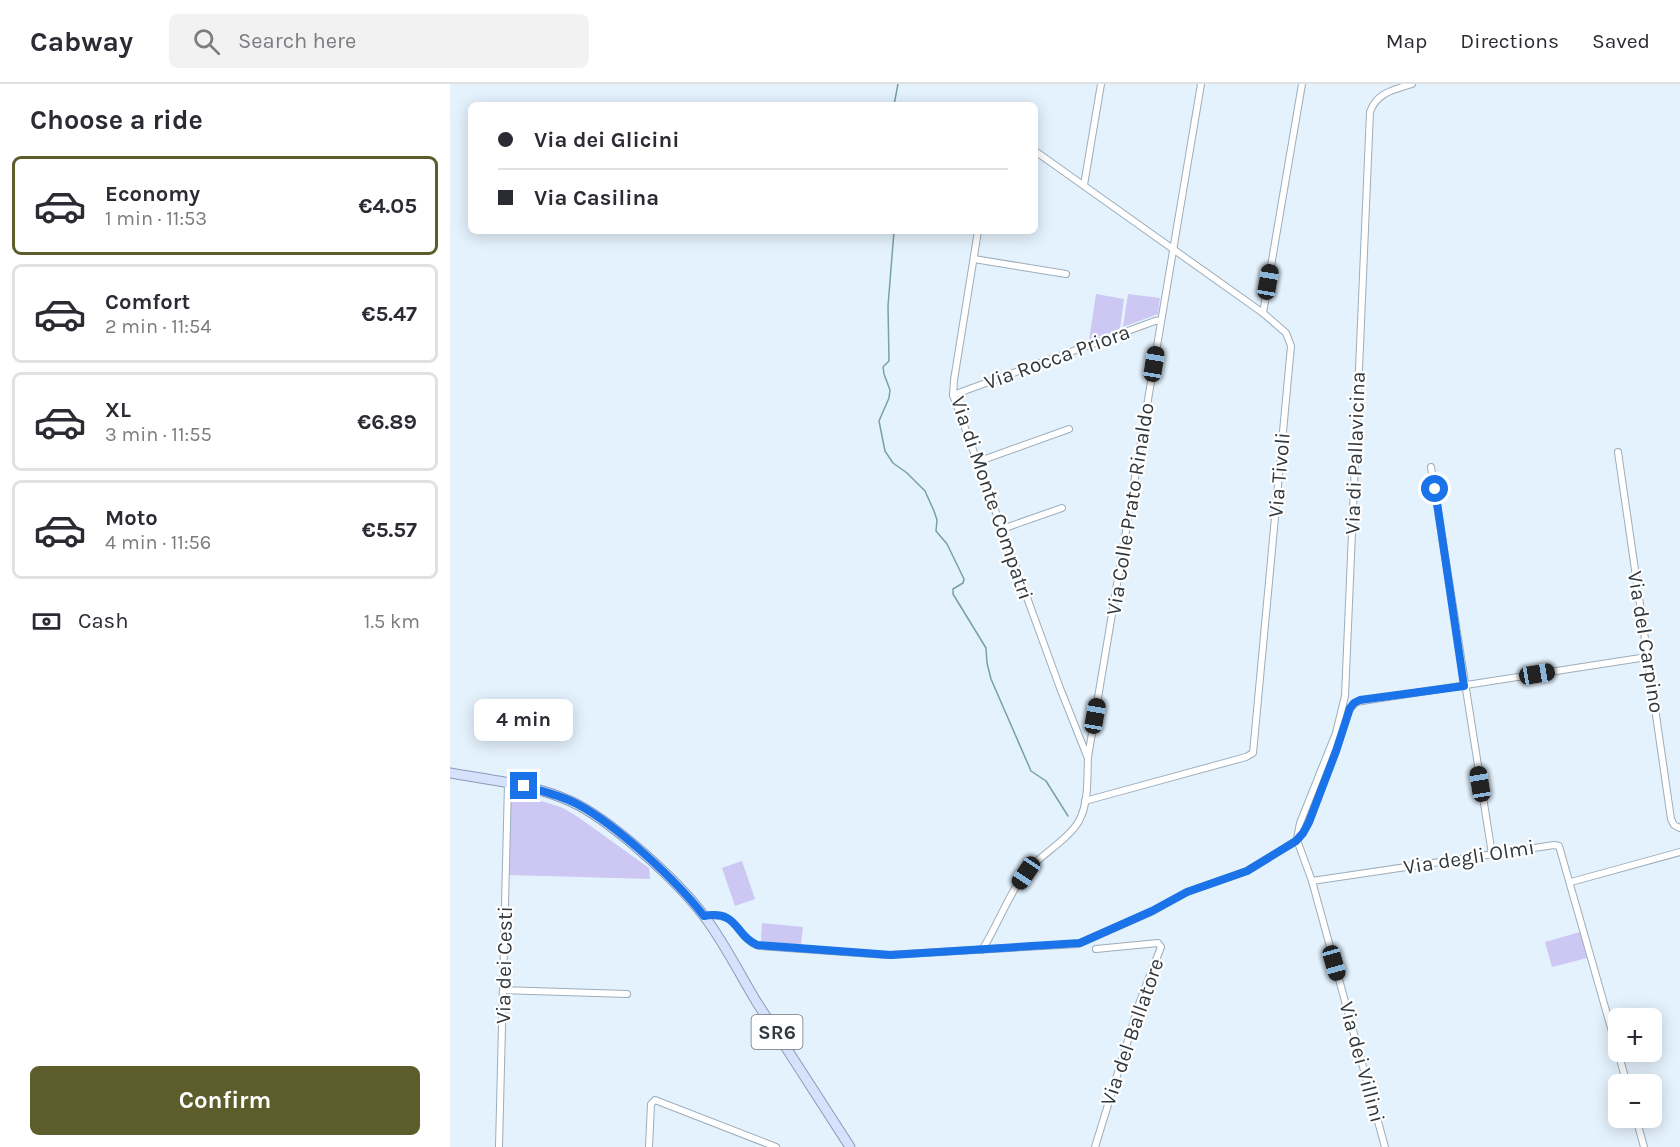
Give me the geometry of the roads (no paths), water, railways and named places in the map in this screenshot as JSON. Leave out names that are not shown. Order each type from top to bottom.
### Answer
[{"type":"main road","name":"SR6","points":[[450,773],[508,783],[557,796],[591,813],[620,834],[664,873],[704,916],[850,1147]]},
{"type":"street","points":[[1084,185],[1101,84]]},
{"type":"street","name":"Via Colle Prato Rinaldo","points":[[1086,801],[1088,757],[1201,84]]},
{"type":"street","points":[[1263,313],[1302,84]]},
{"type":"street","name":"Via di Pallavicina","points":[[1297,840],[1300,823],[1338,728],[1345,696],[1370,111],[1373,102],[1380,95],[1412,84]]},
{"type":"street","name":"Via Tivoli","points":[[1038,154],[1263,313],[1286,333],[1291,346],[1253,753],[1246,758],[1086,801]]},
{"type":"street","name":"Via di Monte Compatri","points":[[978,234],[953,395],[1060,688],[1088,757]]},
{"type":"street","points":[[974,259],[1066,273]]},
{"type":"street","name":"Via Rocca Priora","points":[[953,395],[1161,320]]},
{"type":"street","points":[[977,462],[1069,429]]},
{"type":"street","name":"Via del Carpino","points":[[1618,452],[1671,819],[1674,825],[1680,828]]},
{"type":"street","points":[[1431,467],[1492,854]]},
{"type":"street","points":[[1002,529],[1062,508]]},
{"type":"street","points":[[704,916],[717,915],[728,918],[748,940],[763,946],[878,955],[1082,943],[1187,892],[1243,873],[1297,840],[1309,822],[1336,751],[1348,711],[1360,700],[1647,657]]},
{"type":"street","name":"Via dei Cesti","points":[[499,1147],[508,783]]},
{"type":"street","points":[[982,950],[1026,873],[1075,827],[1086,801]]},
{"type":"street","name":"Via dei Villini","points":[[1297,840],[1312,881],[1385,1147]]},
{"type":"street","name":"Via degli Olmi","points":[[1312,881],[1557,845],[1561,848],[1571,882],[1624,1074]]},
{"type":"street","points":[[1571,882],[1680,852]]},
{"type":"street","name":"Via del Ballatore","points":[[1095,1147],[1140,1001],[1161,945],[1158,943],[1096,949]]},
{"type":"street","points":[[503,990],[627,994]]},
{"type":"street","points":[[649,1147],[650,1110],[655,1100],[776,1147]]},
{"type":"street","points":[[1639,1128],[1644,1147]]},
{"type":"waterway","points":[[895,102],[898,84]]},
{"type":"waterway","points":[[894,234],[888,306],[889,361],[883,367],[890,390],[879,421],[885,451],[893,463],[925,491],[937,520],[936,531],[947,544],[964,579],[963,583],[953,589],[953,594],[986,648],[991,679],[1031,771],[1046,781],[1068,816]]}]
